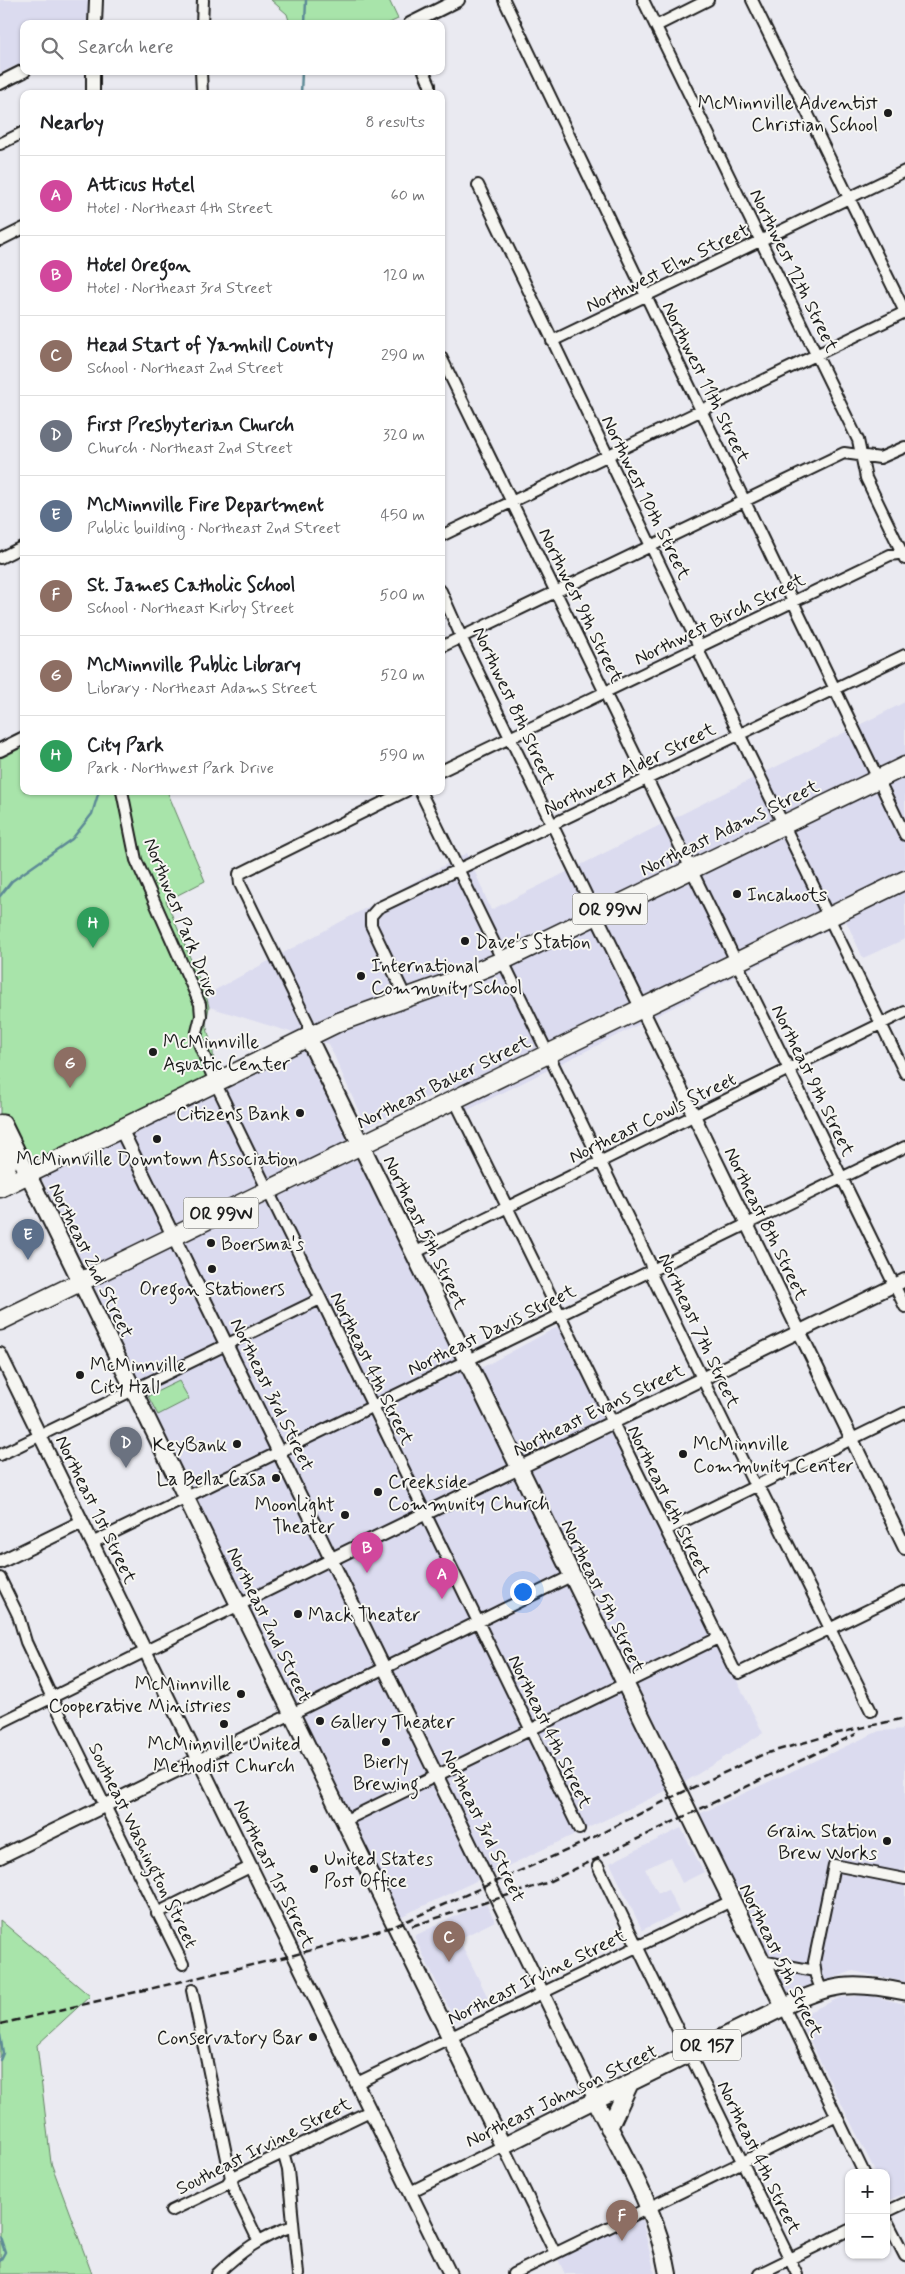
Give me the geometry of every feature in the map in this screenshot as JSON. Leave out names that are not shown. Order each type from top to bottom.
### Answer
[{"type":"highway","name":"Northeast Adams Street","points":[[0,1187],[308,1037],[366,1011],[406,998],[502,961],[905,766]]},
{"type":"highway","name":"Northeast Baker Street","points":[[0,1321],[905,880]]},
{"type":"highway","points":[[0,1124],[7,1165],[6,1174],[0,1187]]},
{"type":"main road","name":"Northeast 5th Street","points":[[308,1037],[784,2007]]},
{"type":"main road","name":"Northeast 2nd Street","points":[[0,1117],[503,2146]]},
{"type":"main road","points":[[784,2007],[821,1990],[838,1986],[865,1984],[905,1992]]},
{"type":"main road","name":"Northeast Johnson Street","points":[[503,2146],[784,2007]]},
{"type":"main road","points":[[609,2128],[630,2083]]},
{"type":"main road","name":"Northeast 3rd Street","points":[[596,2100],[648,2208],[658,2235],[668,2274]]},
{"type":"street","points":[[95,20],[96,0]]},
{"type":"street","points":[[202,20],[203,0]]},
{"type":"street","points":[[418,20],[458,0]]},
{"type":"street","name":"Northwest 11th Street","points":[[504,0],[905,835]]},
{"type":"street","name":"Northwest 12th Street","points":[[643,0],[858,440],[866,478],[904,555]]},
{"type":"street","points":[[656,26],[708,0]]},
{"type":"street","points":[[445,534],[905,312],[752,0]]},
{"type":"street","points":[[0,83],[20,73]]},
{"type":"street","points":[[92,90],[93,75]]},
{"type":"street","points":[[201,75],[202,90]]},
{"type":"street","points":[[426,75],[430,90]]},
{"type":"street","points":[[0,144],[20,134]]},
{"type":"street","name":"Northwest Elm Street","points":[[552,342],[905,171]]},
{"type":"street","name":"Northwest 10th Street","points":[[478,185],[652,547],[739,734],[905,1073]]},
{"type":"street","points":[[0,240],[20,230]]},
{"type":"street","name":"Northwest 9th Street","points":[[445,365],[691,869]]},
{"type":"street","points":[[445,645],[844,453],[880,458],[905,447]]},
{"type":"street","points":[[0,558],[20,548]]},
{"type":"street","name":"Northwest Birch Street","points":[[445,769],[890,555],[904,555]]},
{"type":"street","name":"Northwest 8th Street","points":[[445,599],[509,738],[596,915]]},
{"type":"street","name":"Northwest Alder Street","points":[[406,998],[372,925],[371,916],[378,908],[905,655]]},
{"type":"street","points":[[0,750],[20,740]]},
{"type":"street","name":"Northwest Park Drive","points":[[123,795],[136,860],[200,1004],[201,1016],[196,1036],[215,1082]]},
{"type":"street","points":[[308,1037],[308,1023],[240,884],[239,874],[391,795]]},
{"type":"street","name":"Northeast 7th Street","points":[[422,795],[650,1263],[653,1278],[702,1379],[752,1480],[763,1494],[871,1711]]},
{"type":"street","name":"Northeast 9th Street","points":[[691,869],[842,1177],[900,1282],[905,1307]]},
{"type":"street","name":"Northeast 8th Street","points":[[596,915],[905,1548]]},
{"type":"street","name":"Northeast Cowls Street","points":[[414,1253],[905,1012]]},
{"type":"street","name":"Northeast 4th Street","points":[[215,1082],[579,1830]]},
{"type":"street","name":"Northeast 6th Street","points":[[454,1099],[732,1666],[739,1673],[830,1628]]},
{"type":"street","name":"Northeast 3rd Street","points":[[121,1128],[596,2100]]},
{"type":"street","name":"Northeast Davis Street","points":[[92,1543],[905,1146]]},
{"type":"street","name":"Northeast Evans Street","points":[[0,1724],[145,1650],[900,1282]]},
{"type":"street","points":[[0,1455],[320,1299]]},
{"type":"street","name":"Northeast 1st Street","points":[[0,1354],[450,2274]]},
{"type":"street","points":[[666,1530],[905,1413]]},
{"type":"street","points":[[0,1562],[82,1522]]},
{"type":"street","points":[[0,1857],[572,1576]]},
{"type":"street","name":"Southeast Washington Street","points":[[0,1578],[18,1615],[26,1642],[52,1698],[183,1964]]},
{"type":"street","points":[[830,1628],[905,1592]]},
{"type":"street","points":[[344,1821],[718,1638]]},
{"type":"street","points":[[821,1990],[814,1962],[834,1865],[905,1879]]},
{"type":"street","name":"Northeast 4th Street","points":[[598,1866],[797,2274]]},
{"type":"street","points":[[157,1913],[250,1867]]},
{"type":"street","name":"Northeast Irvine Street","points":[[356,2083],[731,1901]]},
{"type":"street","points":[[761,1961],[815,1971]]},
{"type":"street","points":[[192,1990],[231,2178],[235,2192],[258,2240]]},
{"type":"street","name":"Northeast 5th Street","points":[[784,2007],[862,2169]]},
{"type":"street","name":"Southeast Irvine Street","points":[[171,2211],[228,2184],[231,2178],[370,2110]]},
{"type":"street","points":[[513,2274],[837,2116]]},
{"type":"street","name":"Northeast Johnson Street","points":[[410,2192],[503,2146]]},
{"type":"street","name":"Northeast 2nd Street","points":[[503,2146],[555,2253]]},
{"type":"street","points":[[284,2152],[288,2170],[298,2274]]},
{"type":"street","points":[[890,2210],[905,2203]]},
{"type":"street","points":[[217,2274],[240,2252],[258,2240],[293,2226]]},
{"type":"street","points":[[890,2227],[905,2256]]},
{"type":"street","points":[[759,2274],[845,2232]]},
{"type":"shaded area","points":[[0,0],[88,0],[88,20],[20,20],[20,64],[0,73]]},
{"type":"shaded area","points":[[905,702],[905,939],[863,958],[846,921],[466,1111],[452,1085],[366,1128],[329,1044],[209,1007],[206,995],[467,853],[491,910]]},
{"type":"shaded area","points":[[305,1050],[670,1789],[400,1917],[41,1177]]},
{"type":"shaded area","points":[[559,1326],[763,1733],[685,1782],[481,1368]]},
{"type":"shaded area","points":[[905,1729],[905,1982],[853,1971],[789,1994],[699,1814],[879,1731]]},
{"type":"shaded area","points":[[681,1828],[704,1872],[682,1883],[670,1857],[645,1869],[658,1893],[668,1890],[679,1912],[642,1930],[610,1863]]},
{"type":"shaded area","points":[[486,1904],[495,1921],[459,1939],[491,2004],[455,2021],[414,1936],[466,1911]]},
{"type":"shaded area","points":[[867,1995],[905,2004],[905,2193],[890,2200],[890,2169],[874,2169],[798,2017],[839,1998]]},
{"type":"shaded area","points":[[640,2212],[655,2274],[633,2274],[632,2271],[625,2274],[565,2274],[555,2253]]},
{"type":"green space","points":[[271,0],[389,0],[398,19],[289,20],[287,14]]},
{"type":"green space","points":[[20,744],[20,795],[169,795],[205,881],[166,901],[206,995],[209,1007],[206,1024],[213,1052],[215,1082],[28,1174],[0,1116],[0,754]]},
{"type":"green space","points":[[179,1381],[189,1399],[158,1415],[148,1396]]},
{"type":"green space","points":[[0,1920],[90,1996],[37,2045],[51,2163],[92,2274],[0,2274]]},
{"type":"waterway","points":[[305,20],[306,0]]},
{"type":"waterway","points":[[301,90],[302,75]]},
{"type":"waterway","points":[[0,896],[12,881],[72,839],[92,814],[98,795]]},
{"type":"waterway","points":[[0,2035],[3,2053],[0,2060]]},
{"type":"waterway","points":[[0,2237],[5,2252],[0,2261]]},
{"type":"railway","points":[[0,2024],[294,1955],[395,1926],[572,1848],[764,1754],[834,1734],[905,1718]]},
{"type":"railway","points":[[412,1926],[546,1883],[856,1734]]},
{"type":"place","name":"McMinnville Adventist Christian School","points":[[888,113]]},
{"type":"place","name":"Incahoots","points":[[737,894]]},
{"type":"place","name":"Dave's Station","points":[[465,941]]},
{"type":"place","name":"City Park","points":[[93,948]]},
{"type":"place","name":"International Community School","points":[[361,976]]},
{"type":"place","name":"McMinnville Aquatic Center","points":[[153,1052]]},
{"type":"place","name":"McMinnville Public Library","points":[[70,1088]]},
{"type":"place","name":"Citizens Bank","points":[[300,1113]]},
{"type":"place","name":"McMinnville Downtown Association","points":[[157,1139]]},
{"type":"place","name":"Boersma's","points":[[211,1243]]},
{"type":"place","name":"McMinnville Fire Department","points":[[28,1260]]},
{"type":"place","name":"Oregon Stationers","points":[[212,1269]]},
{"type":"place","name":"McMinnville City Hall","points":[[80,1375]]},
{"type":"place","name":"KeyBank","points":[[237,1444]]},
{"type":"place","name":"McMinnville Community Center","points":[[683,1454]]},
{"type":"place","name":"First Presbyterian Church","points":[[126,1468]]},
{"type":"place","name":"La Bella Casa","points":[[276,1478]]},
{"type":"place","name":"Creekside Community Church","points":[[378,1492]]},
{"type":"place","name":"Moonlight Theater","points":[[345,1515]]},
{"type":"place","name":"Hotel Oregon","points":[[367,1573]]},
{"type":"place","name":"Atticus Hotel","points":[[442,1599]]},
{"type":"place","name":"Mack Theater","points":[[298,1614]]},
{"type":"place","name":"McMinnville Cooperative Ministries","points":[[241,1694]]},
{"type":"place","name":"Gallery Theater","points":[[320,1721]]},
{"type":"place","name":"McMinnville United Methodist Church","points":[[224,1724]]},
{"type":"place","name":"Bierly Brewing","points":[[386,1742]]},
{"type":"place","name":"Grain Station Brew Works","points":[[887,1841]]},
{"type":"place","name":"United States Post Office","points":[[314,1869]]},
{"type":"place","name":"Head Start of Yamhill County","points":[[449,1962]]},
{"type":"place","name":"Conservatory Bar","points":[[313,2037]]},
{"type":"place","name":"St. James Catholic School","points":[[622,2241]]}]
